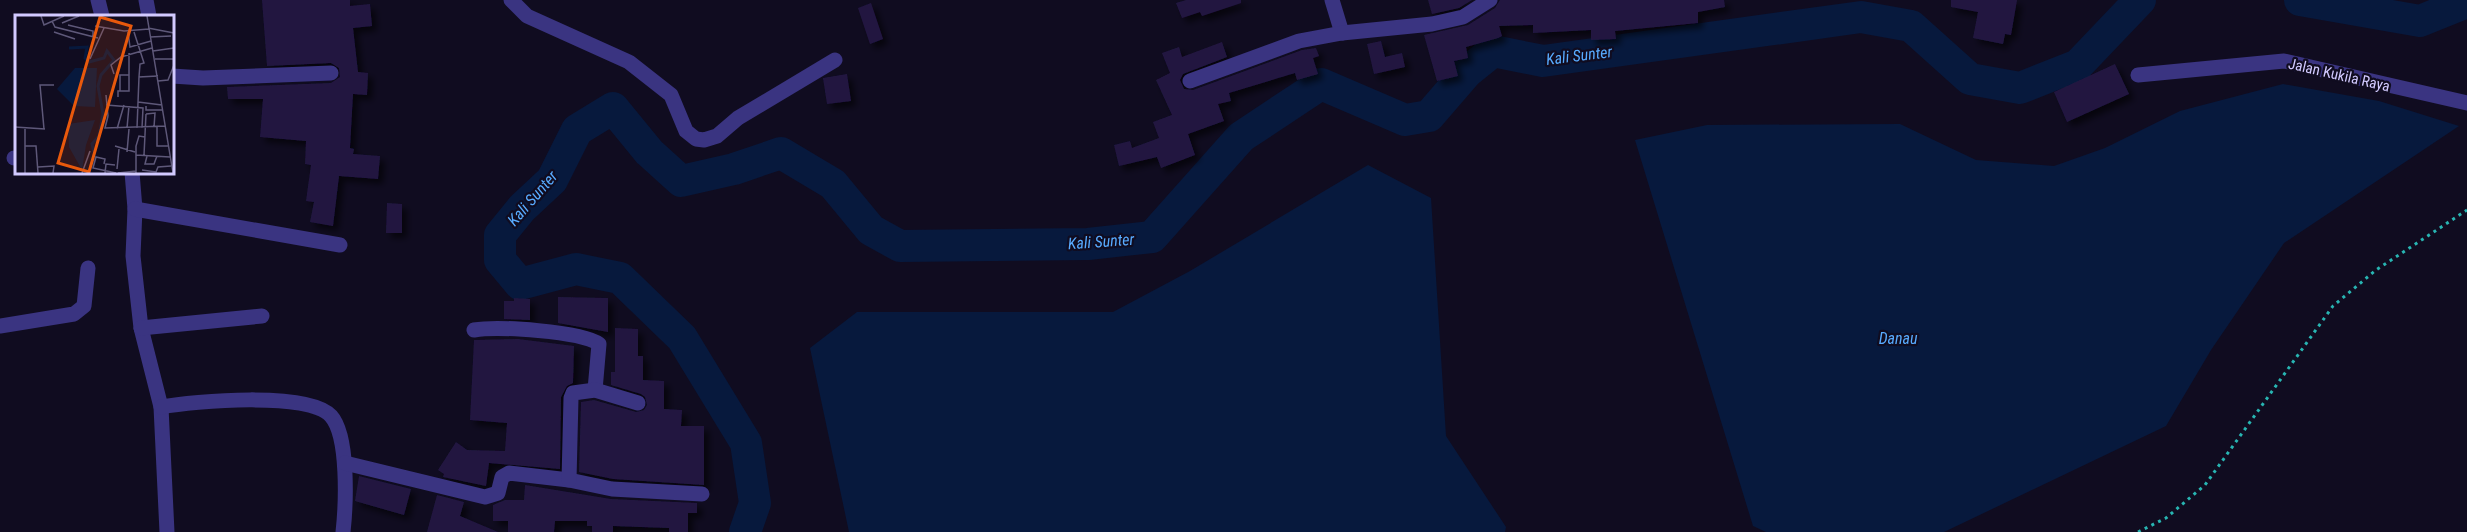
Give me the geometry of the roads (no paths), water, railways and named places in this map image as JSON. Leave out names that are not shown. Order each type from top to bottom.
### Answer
[{"type":"street","points":[[98,0],[102,15]]},
{"type":"street","points":[[146,0],[149,15]]},
{"type":"street","points":[[511,0],[527,16],[629,62],[671,95],[686,130],[696,139],[704,140],[717,136],[738,118],[835,60]]},
{"type":"street","points":[[1332,0],[1342,33]]},
{"type":"street","points":[[1190,81],[1299,41],[1342,33],[1432,24],[1463,17],[1490,0]]},
{"type":"street","name":"Jalan Kukila Raya","points":[[2138,75],[2284,61],[2467,103]]},
{"type":"street","points":[[174,76],[203,78],[331,74]]},
{"type":"street","points":[[132,174],[135,209],[133,256],[141,328],[161,407],[167,532]]},
{"type":"street","points":[[135,209],[340,245]]},
{"type":"street","points":[[0,326],[74,314],[84,306],[88,268]]},
{"type":"street","points":[[141,328],[262,316]]},
{"type":"street","points":[[474,330],[538,331],[591,337],[599,344],[600,352],[595,390]]},
{"type":"street","points":[[569,480],[571,398],[577,391],[595,390],[638,403]]},
{"type":"street","points":[[161,407],[200,400],[275,401],[322,408],[333,417],[345,463],[343,532]]},
{"type":"street","points":[[345,463],[485,497],[498,494],[502,477],[509,473],[569,480],[612,489],[702,494]]},
{"type":"water","name":"Danau","points":[[2283,84],[2379,101],[2459,126],[2284,243],[2211,350],[2166,426],[1944,532],[1766,532],[1753,526],[1635,140],[1707,125],[1900,124],[1976,160],[2054,166],[2105,148],[2180,111]]},
{"type":"water","points":[[1368,165],[1431,198],[1446,436],[1506,527],[1505,532],[849,532],[810,348],[857,312],[1113,312],[1190,271]]},
{"type":"waterway","name":"Kali Sunter","points":[[745,532],[755,503],[746,443],[682,338],[620,278],[576,269],[520,284],[500,260],[500,235],[522,208],[552,180],[577,130],[613,108],[649,152],[681,181],[734,169],[781,153],[833,184],[871,230],[900,246],[1088,244],[1152,237],[1241,137],[1321,84],[1405,120],[1429,116],[1467,72],[1493,51],[1543,61],[1861,17],[1911,26],[1970,79],[2020,88],[2078,65],[2140,0]]},
{"type":"waterway","name":"Kali Sunter","points":[[2300,0],[2420,21],[2467,2]]}]
